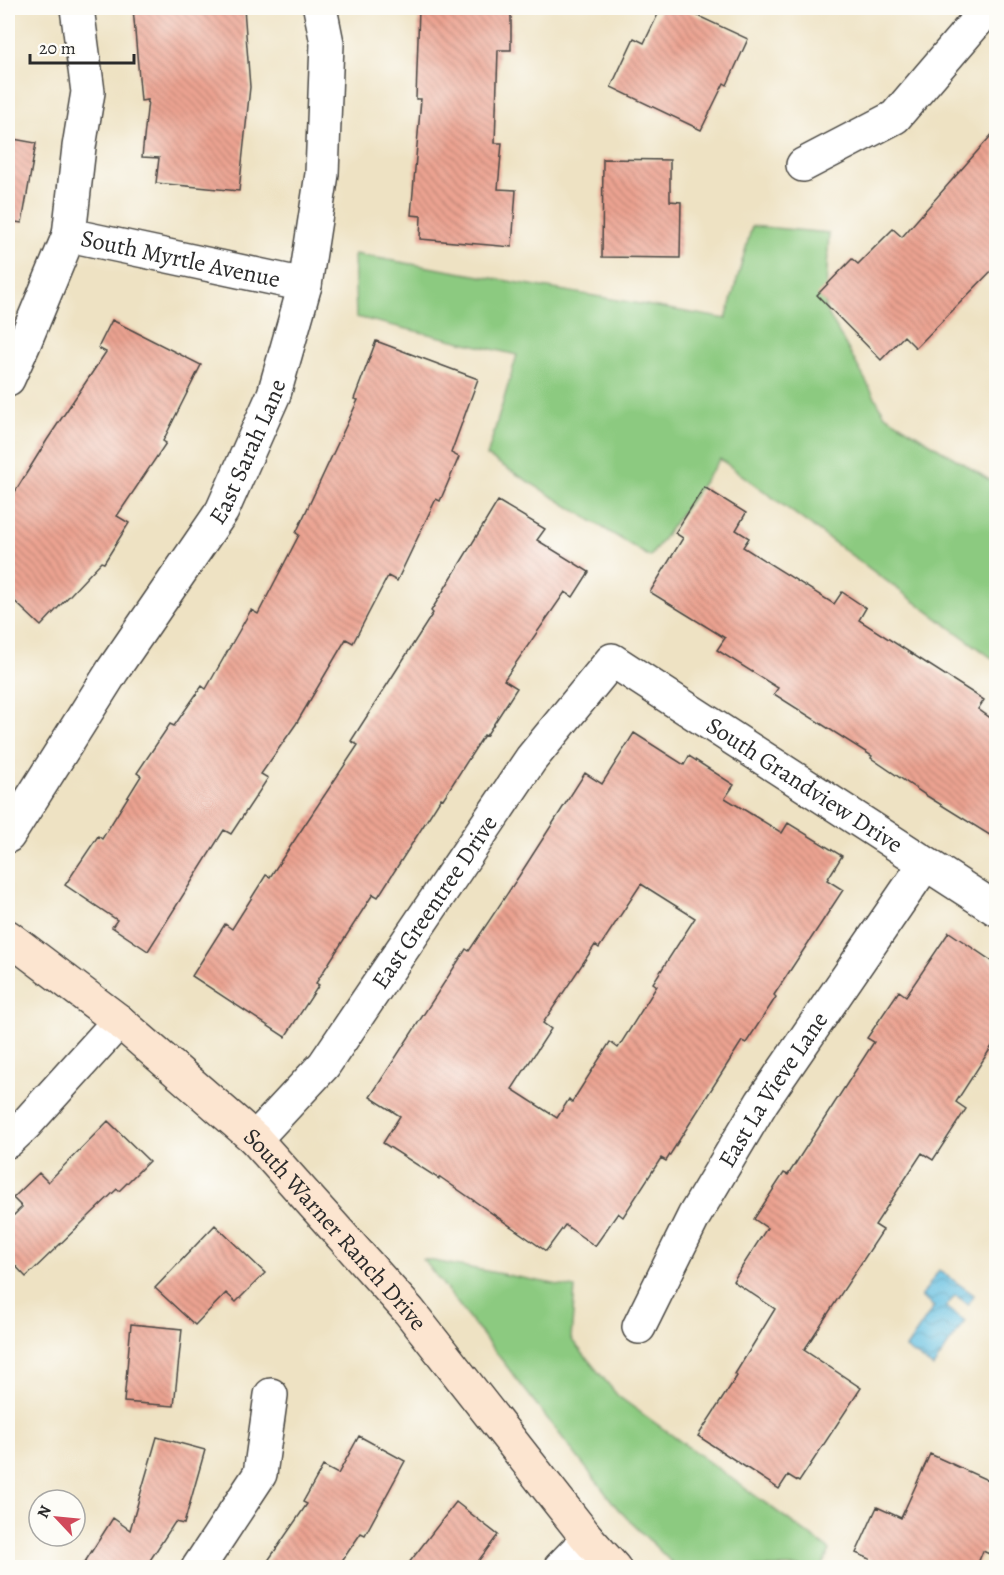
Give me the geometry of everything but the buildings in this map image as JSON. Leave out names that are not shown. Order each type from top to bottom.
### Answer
[{"type":"street","name":"South Myrtle Avenue","points":[[77,8],[88,92],[69,234],[305,285]]},
{"type":"street","name":"East Sarah Lane","points":[[8,836],[113,670],[222,511],[274,394],[305,285],[322,174],[327,43],[320,8]]},
{"type":"street","points":[[803,165],[895,117],[988,8]]},
{"type":"street","points":[[8,379],[24,346],[69,234]]},
{"type":"street","name":"South Grandview Drive","points":[[612,660],[996,909]]},
{"type":"street","name":"East Greentree Drive","points":[[255,1139],[324,1065],[531,759],[612,660]]},
{"type":"street","name":"East La Vieve Lane","points":[[639,1327],[694,1215],[762,1102],[925,864]]},
{"type":"street","name":"South Warner Ranch Drive","points":[[8,937],[118,1021],[255,1139],[409,1311],[588,1539],[614,1568]]},
{"type":"street","points":[[8,1141],[33,1117],[118,1021]]},
{"type":"street","points":[[198,1568],[260,1473],[271,1395]]},
{"type":"street","points":[[560,1568],[588,1539]]},
{"type":"green space","points":[[752,226],[829,233],[825,308],[885,415],[996,484],[996,661],[720,459],[650,557],[487,456],[517,355],[356,317],[354,254],[726,319]]},
{"type":"green space","points":[[423,1259],[575,1288],[571,1339],[618,1396],[830,1550],[821,1567],[676,1567],[618,1509]]},
{"type":"water","points":[[939,1270],[974,1295],[968,1304],[955,1295],[946,1307],[965,1321],[933,1367],[906,1348],[934,1307],[921,1297]]}]
